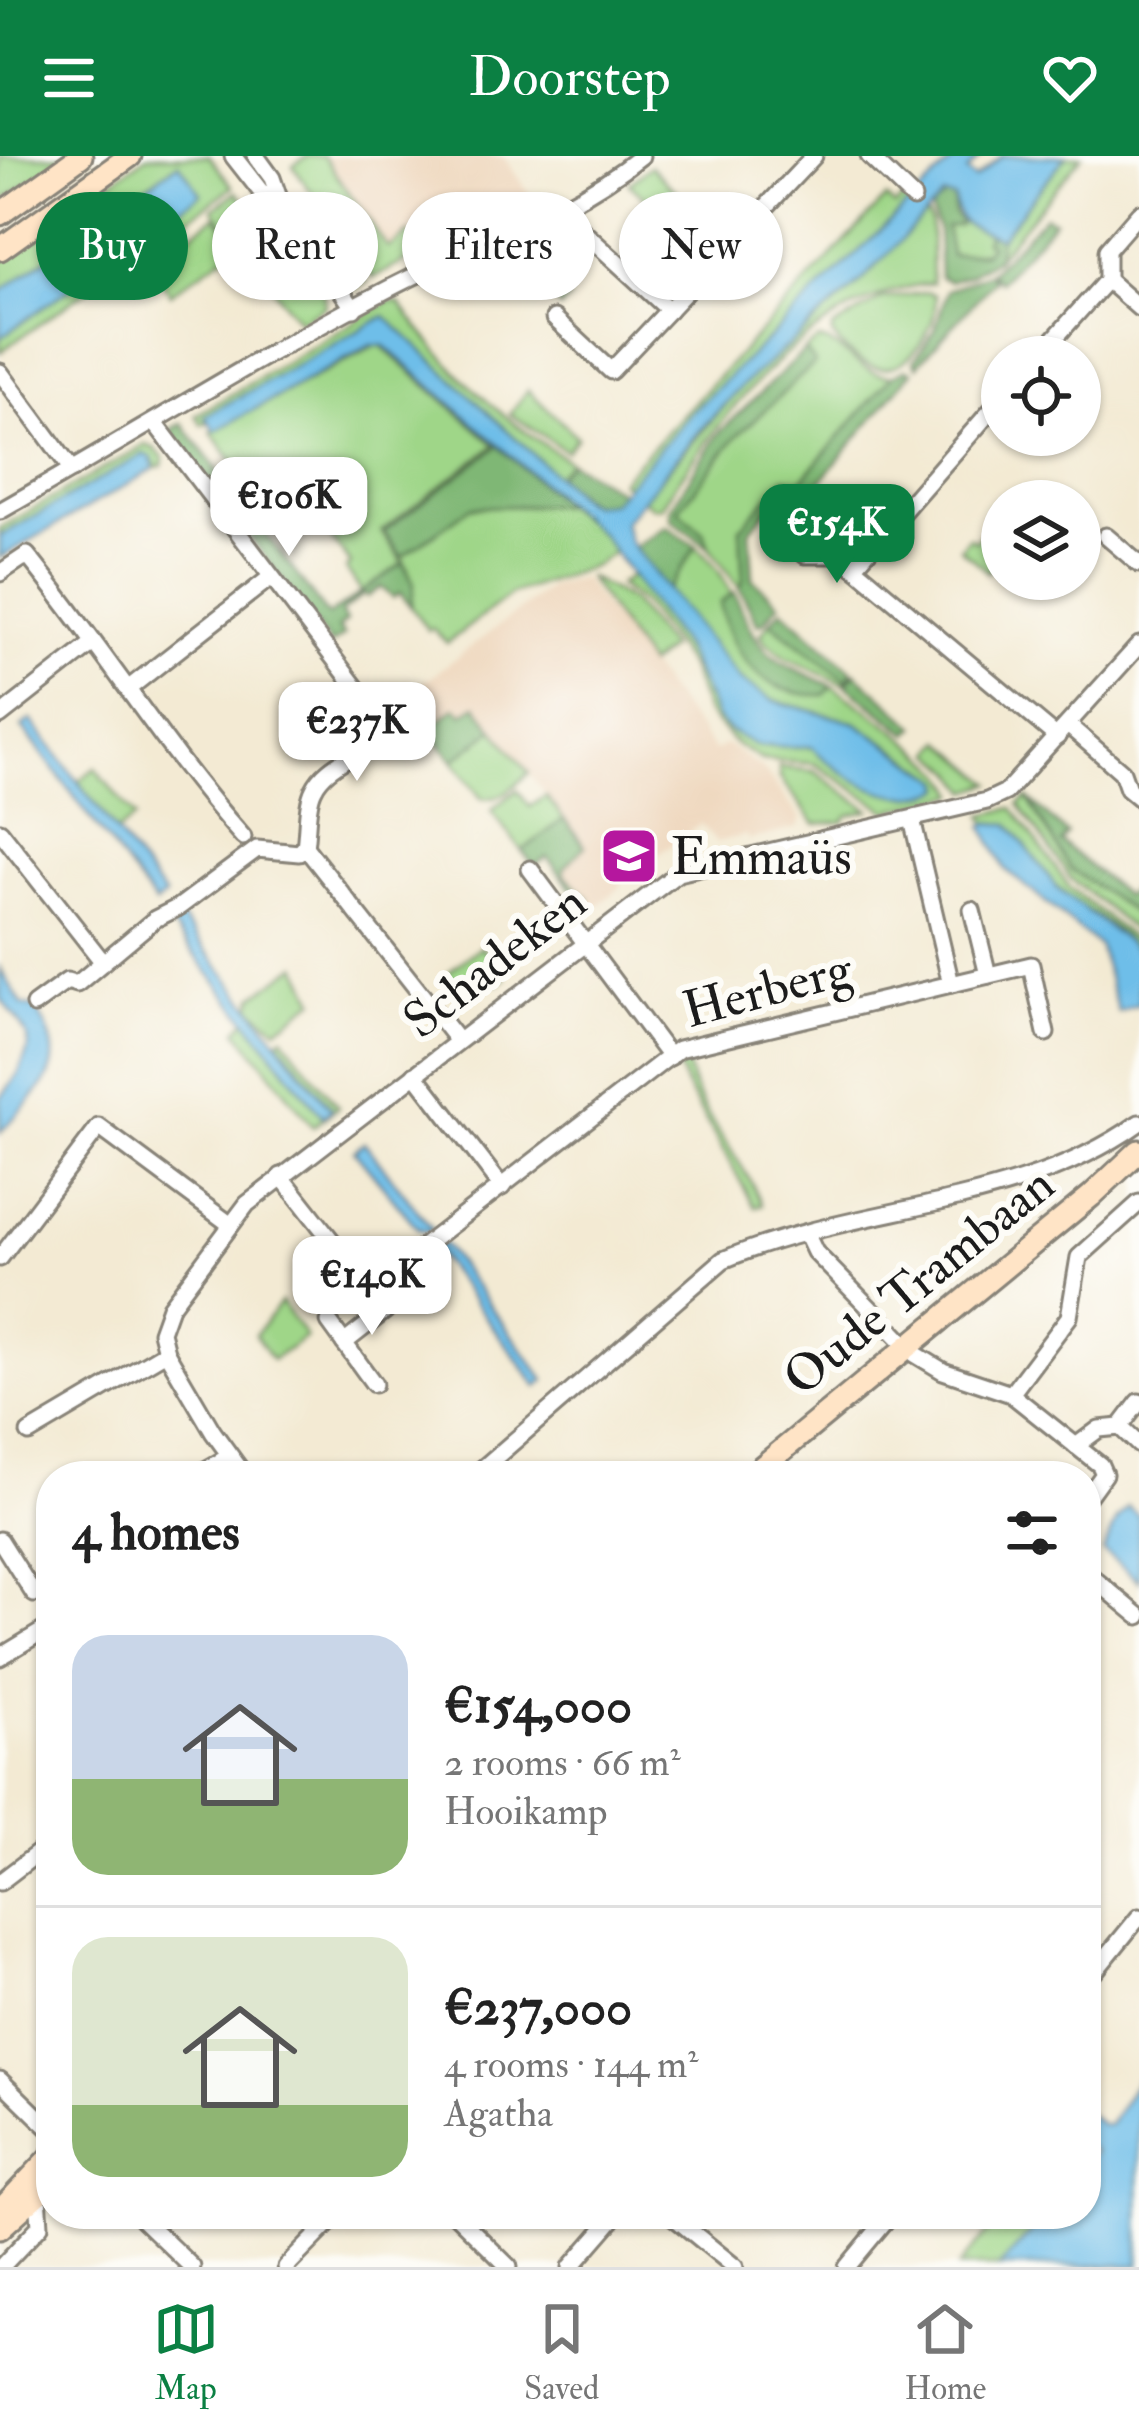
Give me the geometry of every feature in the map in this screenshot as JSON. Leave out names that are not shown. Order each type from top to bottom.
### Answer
[{"type":"street","points":[[0,214],[81,156]]},
{"type":"street","points":[[0,249],[130,156]]},
{"type":"street","points":[[233,156],[261,192]]},
{"type":"street","points":[[256,156],[277,192]]},
{"type":"street","points":[[587,192],[641,156]]},
{"type":"street","points":[[554,319],[611,371],[814,156]]},
{"type":"street","points":[[869,156],[914,197]]},
{"type":"street","points":[[1057,336],[1107,280],[1107,250],[1139,213]]},
{"type":"street","points":[[595,242],[669,310]]},
{"type":"street","points":[[1107,280],[1139,308]]},
{"type":"street","points":[[0,511],[402,283]]},
{"type":"street","points":[[347,300],[354,310]]},
{"type":"street","points":[[0,372],[72,470]]},
{"type":"street","points":[[854,567],[981,422]]},
{"type":"street","points":[[34,1005],[67,981],[77,984],[257,848],[299,853],[305,847],[313,790],[379,735],[383,723],[154,423]]},
{"type":"street","points":[[1106,536],[1139,563]]},
{"type":"street","points":[[0,573],[27,555],[190,775],[243,837]]},
{"type":"street","points":[[805,555],[842,555],[1063,731],[1122,772],[1128,789],[1139,798]]},
{"type":"street","points":[[128,689],[271,577]]},
{"type":"street","points":[[0,716],[93,643]]},
{"type":"street","name":"Schadeken","points":[[166,1352],[161,1332],[164,1319],[248,1204],[678,873],[987,801],[1006,792],[1139,645]]},
{"type":"street","points":[[912,819],[951,984]]},
{"type":"street","points":[[0,831],[103,961]]},
{"type":"street","points":[[305,847],[458,1041]]},
{"type":"street","points":[[530,869],[670,1057]]},
{"type":"street","points":[[972,910],[988,976]]},
{"type":"street","name":"Herberg","points":[[344,1342],[386,1310],[380,1302],[418,1272],[424,1246],[679,1049],[1030,965],[1046,1033]]},
{"type":"street","points":[[415,1074],[502,1187]]},
{"type":"street","points":[[491,1461],[723,1260],[767,1241],[980,1193],[1062,1165],[1139,1123]]},
{"type":"street","points":[[0,1258],[99,1127],[232,1225]]},
{"type":"street","name":"Oude Trambaan","points":[[786,1461],[1139,1151]]},
{"type":"street","name":"Oude Trambaan","points":[[770,1461],[1139,1165]]},
{"type":"street","points":[[281,1176],[380,1302]]},
{"type":"street","points":[[1011,1394],[1069,1317],[1079,1257],[1139,1203]]},
{"type":"street","points":[[806,1233],[815,1252],[911,1350],[943,1371],[1011,1394],[1095,1461]]},
{"type":"street","points":[[329,1322],[374,1384]]},
{"type":"street","points":[[29,1433],[166,1352],[232,1461]]},
{"type":"street","points":[[1076,1446],[1099,1429],[1119,1427],[1139,1402]]},
{"type":"street","points":[[1119,1427],[1139,1445]]},
{"type":"street","points":[[221,1461],[228,1457]]},
{"type":"street","points":[[0,1540],[36,1598]]},
{"type":"street","points":[[1101,1584],[1139,1616]]},
{"type":"street","points":[[0,1657],[36,1634]]},
{"type":"street","points":[[1,1881],[36,1854]]},
{"type":"street","points":[[1101,1964],[1139,1917]]},
{"type":"street","points":[[0,2080],[36,2115]]},
{"type":"street","points":[[0,2211],[36,2174]]},
{"type":"street","points":[[0,2228],[36,2196]]},
{"type":"street","points":[[1,2267],[37,2229]]},
{"type":"street","points":[[153,2229],[192,2267]]},
{"type":"street","points":[[286,2267],[323,2229]]},
{"type":"street","points":[[470,2229],[509,2267]]},
{"type":"street","points":[[571,2267],[603,2229]]},
{"type":"street","points":[[688,2229],[735,2267]]},
{"type":"street","points":[[847,2267],[879,2229]]},
{"type":"shaded area","points":[[323,156],[503,156],[528,192],[402,192],[402,243],[388,248],[378,234],[378,192],[348,192]]},
{"type":"shaded area","points":[[582,578],[715,751],[726,744],[764,770],[801,819],[797,828],[716,842],[701,824],[623,880],[596,907],[565,875],[566,863],[585,846],[476,705],[462,715],[456,708],[435,724],[411,692],[551,586]]},
{"type":"green space","points":[[0,156],[66,156],[0,203]]},
{"type":"green space","points":[[147,156],[209,156],[233,187],[212,192],[212,202],[188,219],[188,203],[200,194],[178,163],[138,192],[96,192]]},
{"type":"green space","points":[[307,156],[323,156],[348,192],[312,192],[293,166]]},
{"type":"green space","points":[[1066,156],[1082,156],[997,258],[1000,238]]},
{"type":"green space","points":[[651,166],[677,192],[639,192],[629,183]]},
{"type":"green space","points":[[948,194],[954,198],[954,214],[960,221],[946,227],[951,255],[984,253],[990,245],[985,241],[988,233],[1000,238],[997,258],[949,281],[940,277],[938,228],[930,208]]},
{"type":"green space","points":[[886,198],[895,206],[903,198],[912,202],[695,409],[627,486],[620,481]]},
{"type":"green space","points":[[925,213],[931,221],[932,283],[888,293],[809,335],[742,398],[661,507],[642,499],[745,383],[863,280]]},
{"type":"green space","points":[[1045,216],[1054,221],[1000,282],[990,272]]},
{"type":"green space","points":[[212,219],[212,264],[188,281],[188,236]]},
{"type":"green space","points":[[960,221],[988,233],[989,251],[951,255],[946,226]]},
{"type":"green space","points":[[378,234],[388,248],[402,238],[402,263],[378,275]]},
{"type":"green space","points":[[36,235],[36,266],[0,292],[0,260]]},
{"type":"green space","points":[[988,273],[994,280],[917,366],[914,361],[935,330],[947,290]]},
{"type":"green space","points":[[935,295],[931,324],[901,363],[878,368],[866,364],[832,335],[832,329],[881,299]]},
{"type":"green space","points":[[53,300],[73,300],[0,352],[0,338]]},
{"type":"green space","points":[[282,300],[324,300],[325,306],[299,321]]},
{"type":"green space","points":[[390,301],[399,302],[476,391],[570,462],[556,476],[385,316],[205,417],[207,423],[202,425],[196,415]]},
{"type":"green space","points":[[818,340],[870,370],[892,376],[801,481],[740,527],[743,581],[739,587],[704,533],[678,510],[736,437],[814,363],[805,350]]},
{"type":"green space","points":[[379,344],[495,445],[381,531],[403,563],[362,593],[346,569],[351,564],[300,498],[273,516],[211,432]]},
{"type":"green space","points":[[805,350],[815,363],[736,437],[678,510],[704,533],[709,547],[671,519],[670,509],[717,435]]},
{"type":"green space","points":[[907,369],[912,372],[789,519],[772,504],[750,530],[753,579],[779,603],[758,624],[739,587],[743,581],[740,528],[785,478],[801,481],[892,376]]},
{"type":"green space","points":[[528,390],[577,437],[566,451],[510,414]]},
{"type":"green space","points":[[182,423],[328,616],[403,563],[414,584],[411,607],[400,593],[393,598],[381,587],[367,597],[364,594],[341,612],[346,621],[338,628],[344,636],[331,645],[172,434]]},
{"type":"green space","points":[[145,445],[164,459],[162,466],[154,469],[155,465],[0,536],[0,528]]},
{"type":"green space","points":[[498,446],[564,505],[471,507],[402,557],[384,531]]},
{"type":"green space","points":[[570,462],[622,492],[611,503],[590,504],[556,476]]},
{"type":"green space","points":[[564,505],[602,535],[614,552],[594,566],[511,594],[447,643],[432,628],[428,630],[411,607],[414,584],[402,557],[471,507]]},
{"type":"green space","points":[[666,526],[696,546],[668,590],[634,547]]},
{"type":"green space","points":[[981,534],[981,566],[960,548],[969,537],[975,541]]},
{"type":"green space","points":[[696,546],[726,583],[766,658],[823,695],[832,686],[862,707],[922,752],[957,794],[888,811],[815,764],[762,760],[735,744],[707,713],[677,649],[642,603],[619,585],[632,574],[685,649],[717,718],[758,746],[812,747],[858,780],[912,796],[936,776],[856,723],[772,700],[728,669],[668,590]]},
{"type":"green space","points":[[587,576],[630,600],[670,648],[648,665]]},
{"type":"green space","points":[[734,592],[761,644],[780,661],[832,686],[824,695],[784,689],[742,657],[720,603]]},
{"type":"green space","points":[[782,609],[853,672],[846,680],[770,622]]},
{"type":"green space","points":[[770,622],[846,680],[844,684],[787,658],[765,642],[761,634]]},
{"type":"green space","points":[[856,673],[916,727],[909,734],[846,685]]},
{"type":"green space","points":[[409,691],[435,724],[456,707],[463,714],[476,705],[494,729],[453,761],[403,696]]},
{"type":"green space","points":[[494,729],[529,773],[488,799],[481,798],[453,761]]},
{"type":"green space","points":[[943,741],[992,783],[969,791],[933,752]]},
{"type":"green space","points":[[779,767],[814,771],[870,810],[847,816],[843,822],[815,824],[780,778]]},
{"type":"green space","points":[[95,768],[135,818],[117,832],[78,781]]},
{"type":"green space","points":[[517,790],[530,807],[546,796],[564,819],[522,851],[491,811]]},
{"type":"green space","points":[[1027,797],[1074,865],[1139,916],[1139,935],[1070,878],[1019,804]]},
{"type":"green space","points":[[1027,797],[1067,834],[1061,842],[1125,896],[1132,890],[1139,896],[1139,916],[1070,869]]},
{"type":"green space","points":[[1013,808],[1070,888],[1137,942],[1139,954],[1056,886],[983,815]]},
{"type":"green space","points":[[564,819],[585,846],[564,868],[565,875],[590,900],[580,908],[585,921],[581,923],[571,905],[579,898],[547,857],[534,866],[522,851]]},
{"type":"green space","points":[[481,946],[506,978],[498,984],[446,974]]},
{"type":"green space","points":[[298,965],[315,1000],[277,1029],[251,1007],[254,996]]},
{"type":"green space","points":[[246,1020],[323,1117],[332,1109],[278,1040],[283,1036],[338,1107],[313,1127],[237,1030]]},
{"type":"green space","points":[[686,1062],[700,1100],[762,1205],[755,1207],[686,1086],[677,1066]]},
{"type":"green space","points":[[281,1302],[306,1337],[272,1360],[255,1335]]},
{"type":"green space","points":[[990,2229],[1034,2229],[1000,2267],[958,2267]]},
{"type":"water","points":[[958,156],[981,156],[967,172],[975,179],[1002,156],[1066,156],[1000,238],[968,225],[959,216],[954,198],[943,196],[863,280],[745,383],[624,522],[629,541],[740,680],[772,700],[856,723],[942,781],[944,788],[908,796],[890,794],[856,780],[811,747],[758,746],[729,731],[717,718],[685,649],[602,535],[385,346],[371,345],[215,431],[205,416],[385,316],[580,498],[590,504],[611,503],[695,409]]},
{"type":"water","points":[[179,163],[201,194],[188,203],[188,192],[139,192]]},
{"type":"water","points":[[36,266],[36,300],[53,300],[0,338],[0,292]]},
{"type":"water","points":[[144,454],[152,458],[154,469],[0,558],[0,536]]},
{"type":"water","points":[[31,720],[165,896],[155,904],[22,727]]},
{"type":"water","points":[[1009,824],[1058,889],[1133,946],[1139,954],[1139,1004],[1118,1012],[1099,946],[1005,869],[983,826]]},
{"type":"water","points":[[177,913],[332,1110],[323,1117],[168,921]]},
{"type":"water","points":[[0,968],[22,1005],[35,1008],[47,1029],[53,1062],[40,1089],[0,1133],[0,1098],[18,1075],[28,1049],[27,1036],[0,998]]},
{"type":"water","points":[[364,1142],[432,1229],[429,1232],[418,1229],[354,1151]]},
{"type":"water","points":[[443,1243],[545,1380],[538,1387],[434,1249]]},
{"type":"water","points":[[1128,1507],[1139,1516],[1139,1581],[1103,1551]]},
{"type":"water","points":[[1139,2077],[1139,2265],[1000,2267],[1034,2229],[1101,2229],[1101,2124],[1109,2125]]},
{"type":"place","name":"Emmaüs","points":[[629,856]]}]
